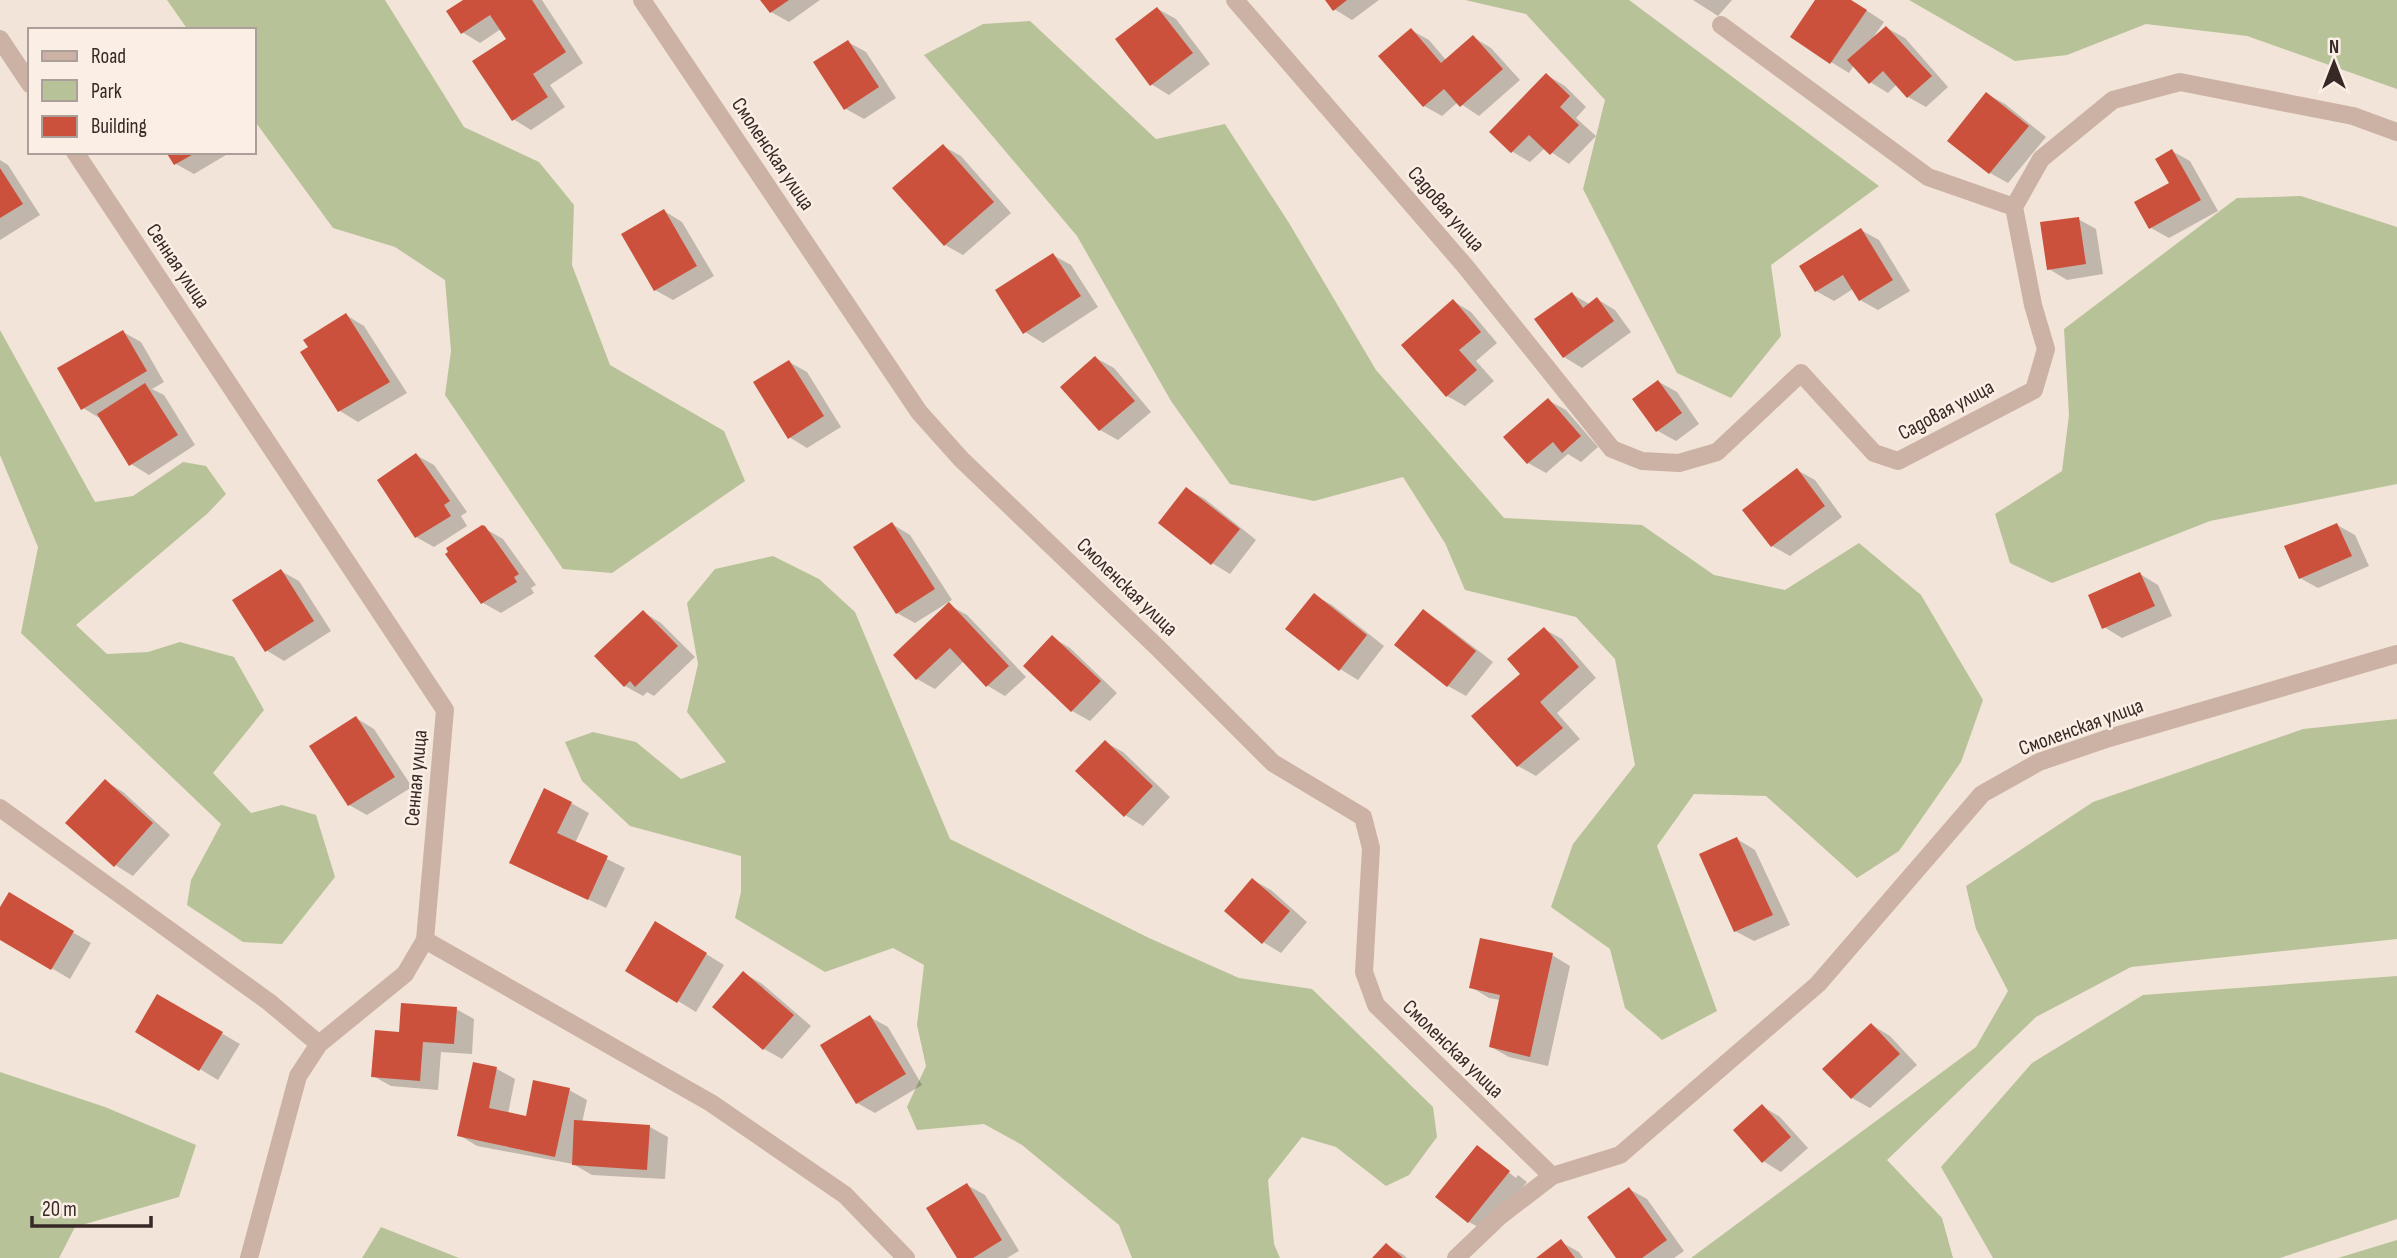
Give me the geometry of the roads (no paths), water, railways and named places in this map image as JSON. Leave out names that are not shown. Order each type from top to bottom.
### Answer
[{"type":"street","name":"Смоленская улица","points":[[642,0],[919,412],[961,459],[1159,649],[1273,764],[1363,817],[1371,848],[1364,972],[1376,1005],[1552,1176]]},
{"type":"street","name":"Садовая улица","points":[[1235,0],[1465,266],[1612,449],[1642,461],[1679,463],[1717,452],[1801,373],[1874,453],[1898,461],[2034,390],[2046,349],[2033,304],[2014,207]]},
{"type":"street","points":[[1721,24],[1928,177],[2014,207],[2041,159],[2113,100],[2180,82],[2353,116],[2397,132]]},
{"type":"street","points":[[0,39],[28,80]]},
{"type":"street","name":"Сенная улица","points":[[76,154],[445,710],[425,940]]},
{"type":"street","name":"Смоленская улица","points":[[1456,1258],[1500,1216],[1552,1176],[1620,1155],[1818,984],[1982,794],[2039,762],[2109,738],[2397,654]]},
{"type":"street","points":[[0,808],[269,1002],[319,1044]]},
{"type":"street","points":[[249,1258],[298,1076],[319,1044],[405,974],[425,940],[711,1103],[845,1195],[906,1258]]}]
